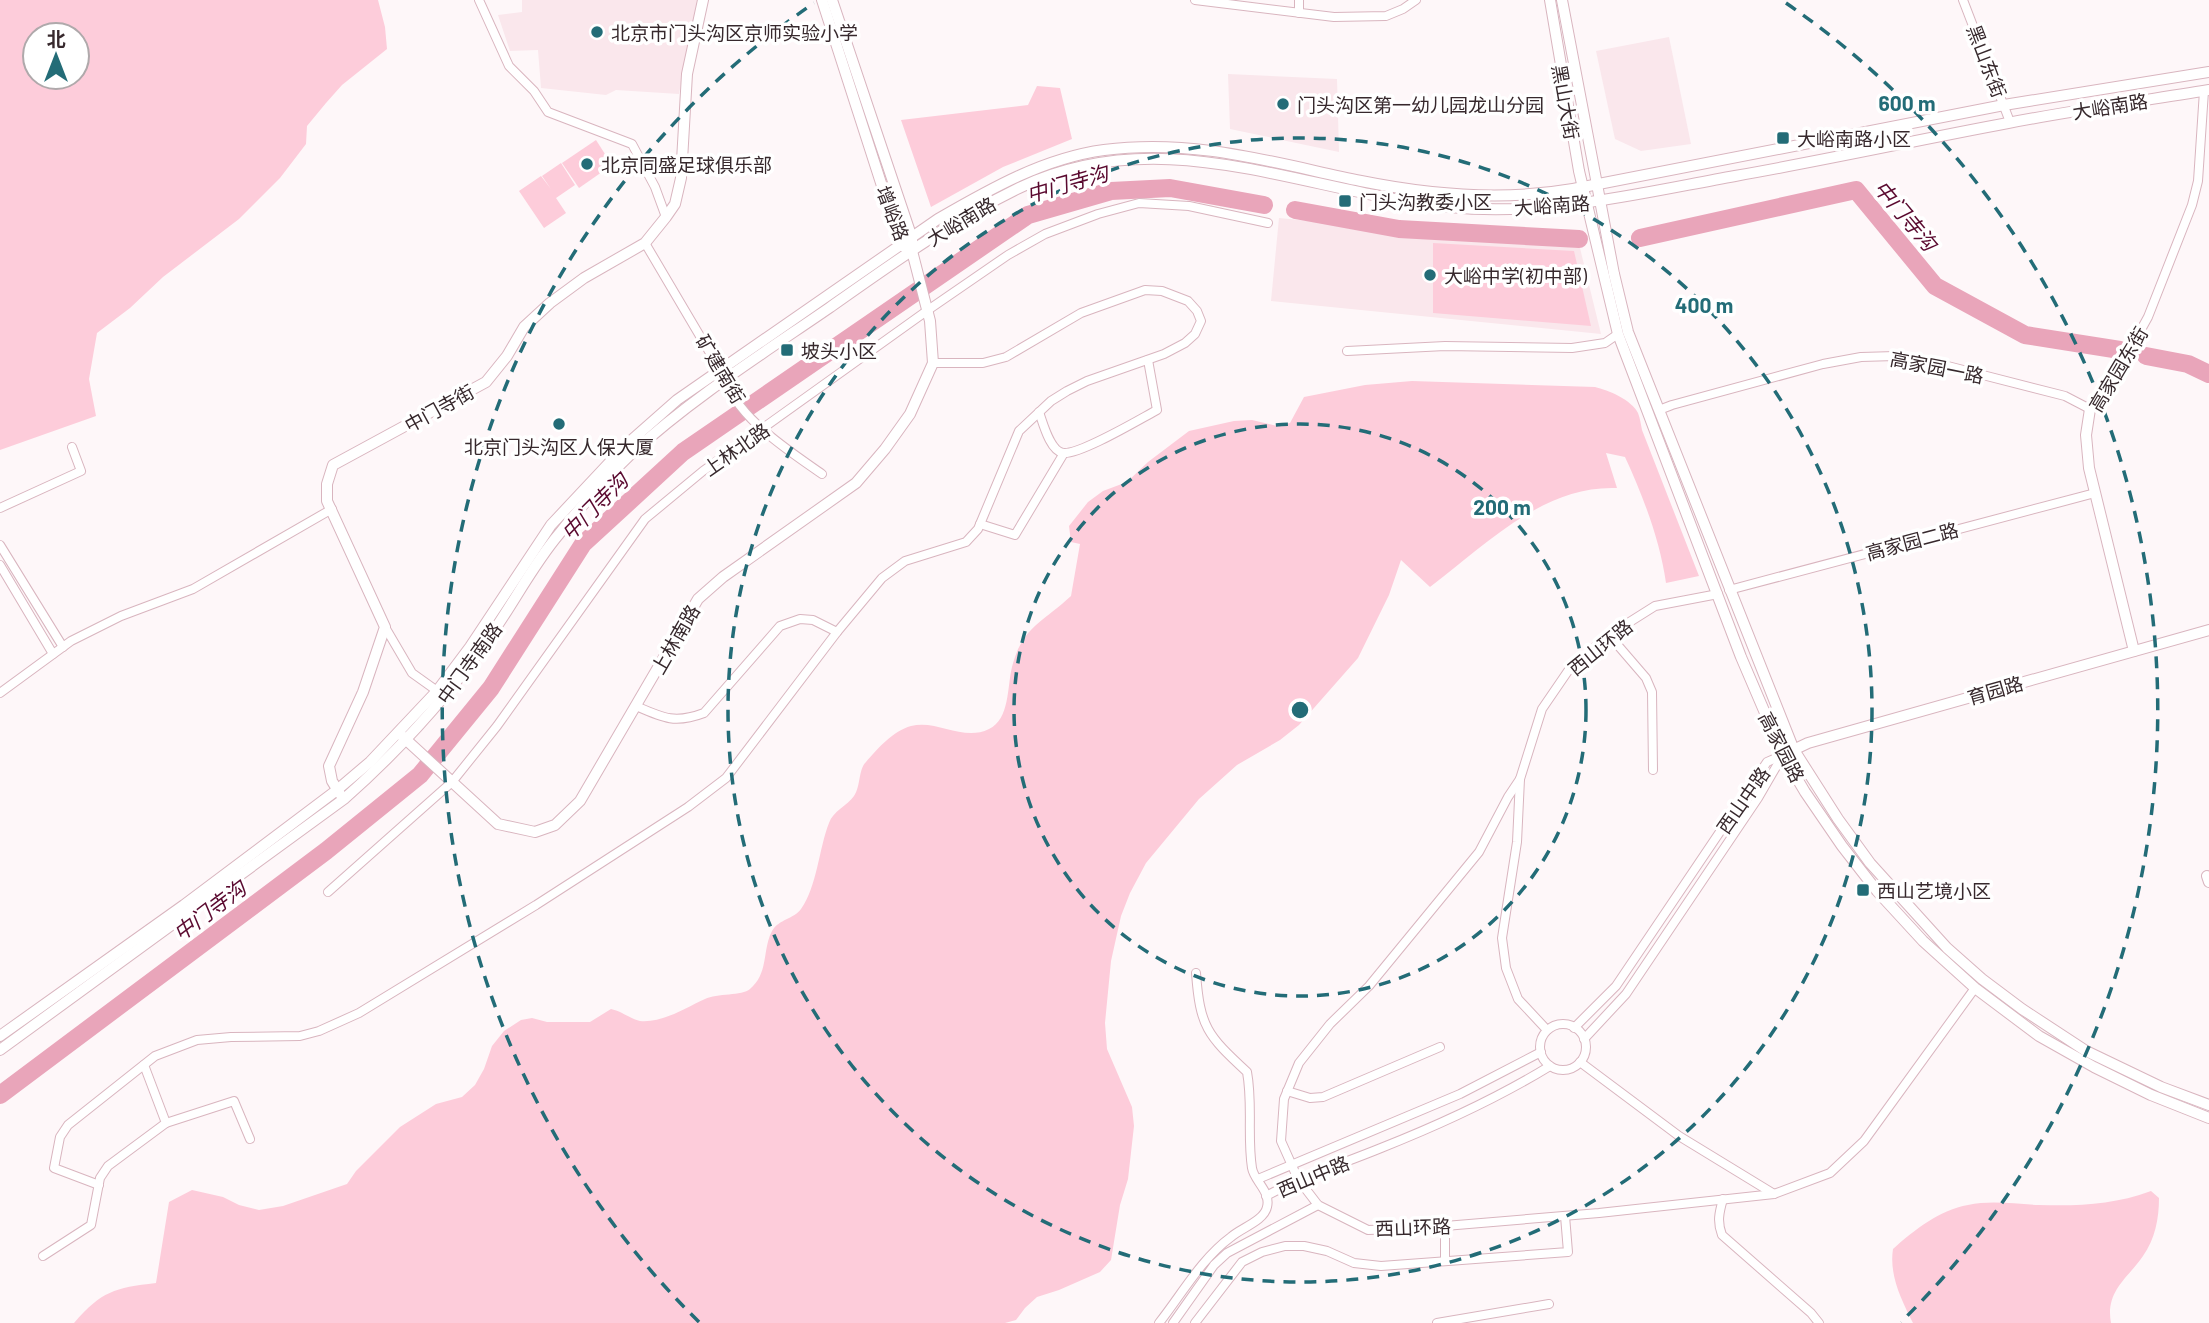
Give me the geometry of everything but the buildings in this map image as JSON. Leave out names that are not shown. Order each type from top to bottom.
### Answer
[{"type":"main road","name":"中门寺街","points":[[386,626],[327,501],[327,484],[333,466],[486,382],[507,356],[524,327],[550,303],[584,278],[645,243],[666,217],[675,204],[681,178],[687,74],[703,0]]},
{"type":"main road","name":"增峪路","points":[[822,0],[901,245],[912,251],[912,238],[832,0]]},
{"type":"main road","name":"黑山大街","points":[[1550,0],[1586,204]]},
{"type":"main road","name":"黑山大街","points":[[1562,0],[1600,202]]},
{"type":"main road","name":"大峪南路","points":[[912,238],[979,195],[1032,169],[1103,150],[1154,146],[1212,149],[1364,181],[1471,195],[1517,195],[1597,185],[2004,105],[2209,72]]},
{"type":"main road","name":"大峪南路","points":[[912,251],[936,233],[1025,185],[1079,167],[1151,158],[1202,160],[1398,201],[1455,208],[1586,204],[1834,159],[2010,122],[2207,90]]},
{"type":"main road","name":"高家园路","points":[[1600,202],[1628,332],[1659,410],[1723,592],[1741,657],[1805,792],[1877,891],[1923,941],[1975,988],[2039,1035],[2094,1067],[2151,1095],[2209,1118]]},
{"type":"main road","name":"高家园路","points":[[1586,204],[1618,334],[1723,592]]},
{"type":"main road","name":"中门寺南路","points":[[441,694],[551,525],[626,445],[677,401],[912,238]]},
{"type":"main road","name":"中门寺南路","points":[[0,1050],[341,794],[403,737],[499,623],[555,538],[631,454],[724,382],[912,251]]},
{"type":"main road","points":[[912,251],[928,310],[933,363]]},
{"type":"main road","name":"上林南路","points":[[403,737],[498,824],[535,832],[555,825],[580,801],[698,599],[723,577],[856,483],[885,449],[909,414],[933,363]]},
{"type":"main road","name":"高家园东街","points":[[2097,399],[2090,409],[2087,435],[2089,468],[2134,651]]},
{"type":"main road","points":[[341,794],[332,781],[329,766],[363,692],[386,626]]},
{"type":"main road","name":"育园路","points":[[1788,752],[1808,743],[2209,630]]},
{"type":"main road","name":"高家园路","points":[[1788,752],[1870,863],[1947,948],[1982,979],[2086,1051],[2161,1087],[2209,1105]]},
{"type":"main road","name":"中门寺南路","points":[[0,1036],[341,794]]},
{"type":"street","points":[[479,0],[509,65],[534,91],[548,112],[632,144],[655,187],[666,217]]},
{"type":"street","points":[[1195,0],[1334,17],[1386,16],[1416,0]]},
{"type":"street","points":[[1299,0],[1299,13]]},
{"type":"street","name":"黑山东街","points":[[1963,0],[2010,122]]},
{"type":"street","name":"高家园东街","points":[[2097,399],[2112,382],[2148,317],[2192,205],[2198,181],[2207,90]]},
{"type":"street","name":"上林北路","points":[[328,892],[452,782],[497,726],[645,519],[703,471],[928,310],[1008,255],[1045,234],[1098,214],[1139,203],[1189,206],[1268,223]]},
{"type":"street","name":"矿建南街","points":[[645,243],[720,370],[724,382],[736,398],[762,431],[822,474]]},
{"type":"street","points":[[99,1185],[54,1168],[60,1137],[68,1125],[155,1056],[197,1040],[300,1036],[319,1031],[359,1013],[536,905],[688,807],[726,778],[837,632],[882,578],[905,561],[966,542],[980,524],[1019,431],[1039,412],[1051,401],[1087,381],[1148,360],[1185,343],[1195,334],[1201,321],[1188,301],[1162,291],[1145,290],[1081,313],[1006,358],[983,363],[933,363]]},
{"type":"street","points":[[1347,351],[1445,346],[1572,348],[1605,343],[1618,334]]},
{"type":"street","name":"高家园一路","points":[[1659,410],[1823,364],[1861,357],[1895,356],[1936,363],[2065,396],[2090,409]]},
{"type":"street","points":[[980,524],[1015,536],[1064,453],[1082,448],[1157,410],[1148,360]]},
{"type":"street","points":[[1039,412],[1047,437],[1064,453]]},
{"type":"street","points":[[0,508],[81,471],[72,447]]},
{"type":"street","name":"高家园二路","points":[[1723,592],[2095,493]]},
{"type":"street","points":[[0,694],[62,647],[121,616],[193,589],[332,509]]},
{"type":"street","points":[[0,545],[62,647]]},
{"type":"street","points":[[0,565],[53,654]]},
{"type":"street","name":"西山环路","points":[[1723,592],[1655,606],[1609,635],[1568,671],[1542,709],[1520,779],[1479,852],[1369,986],[1330,1024],[1299,1063],[1283,1099],[1281,1141],[1298,1179],[1318,1205],[1368,1230],[1565,1216],[1774,1194],[1830,1173],[1864,1141],[1975,988]]},
{"type":"street","points":[[636,706],[667,720],[688,719],[704,713],[780,626],[800,619],[813,620],[837,632]]},
{"type":"street","points":[[386,626],[412,673],[441,694]]},
{"type":"street","points":[[1609,635],[1646,678],[1652,692],[1653,770]]},
{"type":"street","name":"西山中路","points":[[1574,1028],[1616,985],[1767,762],[1788,752]]},
{"type":"street","name":"西山中路","points":[[1584,1038],[1626,994],[1788,752]]},
{"type":"street","points":[[1520,779],[1517,842],[1502,937],[1506,968],[1518,999],[1547,1030]]},
{"type":"street","points":[[1159,1323],[1213,1252],[1232,1235],[1262,1216],[1267,1209],[1266,1196],[1253,1172],[1247,1072],[1222,1049],[1203,1023],[1196,973]]},
{"type":"street","points":[[1559,1025],[1574,1028],[1584,1038],[1586,1049],[1580,1062],[1569,1069],[1550,1066],[1541,1052],[1540,1042],[1547,1030],[1559,1025]]},
{"type":"street","points":[[1287,1091],[1310,1098],[1323,1097],[1440,1047]]},
{"type":"street","name":"西山中路","points":[[1258,1179],[1460,1094],[1541,1052]]},
{"type":"street","points":[[1580,1062],[1679,1136],[1774,1194]]},
{"type":"street","points":[[144,1065],[166,1122]]},
{"type":"street","name":"西山中路","points":[[1266,1196],[1298,1179],[1381,1148],[1473,1108],[1550,1066]]},
{"type":"street","points":[[43,1256],[91,1225],[99,1185],[108,1166],[166,1122],[234,1101],[250,1139]]},
{"type":"street","points":[[1724,1199],[1718,1216],[1722,1235],[1819,1323]]},
{"type":"street","points":[[1173,1323],[1214,1265],[1227,1253],[1318,1205]]},
{"type":"street","points":[[1195,1323],[1242,1262],[1262,1252],[1285,1246],[1304,1246],[1327,1251],[1354,1264],[1381,1266],[1568,1252],[1565,1216]]},
{"type":"street","points":[[1445,1226],[1445,1261]]},
{"type":"street","points":[[1437,1323],[1549,1304]]},
{"type":"shaded area","points":[[0,0],[378,0],[387,49],[342,85],[326,103],[307,126],[306,144],[280,178],[239,219],[163,277],[130,308],[97,333],[89,379],[96,416],[0,450]]},
{"type":"shaded area","name":"北京市门头沟区京师实验小学","points":[[522,0],[697,0],[679,94],[616,90],[606,95],[541,88],[538,50],[510,51],[498,15],[522,12]]},
{"type":"shaded area","points":[[1669,37],[1691,144],[1641,151],[1615,139],[1596,51]]},
{"type":"shaded area","name":"门头沟区第一幼儿园龙山分园","points":[[1228,74],[1337,79],[1339,152],[1230,129]]},
{"type":"shaded area","points":[[1037,86],[1060,88],[1072,139],[1003,167],[931,207],[901,120],[1028,105]]},
{"type":"shaded area","name":"北京同盛足球俱乐部","points":[[596,140],[612,165],[579,188],[562,163]]},
{"type":"shaded area","points":[[561,163],[575,185],[556,198],[566,213],[544,228],[519,191],[541,176],[551,189],[542,176]]},
{"type":"shaded area","name":"大峪中学(初中部)","points":[[1279,218],[1580,248],[1601,334],[1271,301]]},
{"type":"shaded area","points":[[1433,243],[1574,251],[1591,326],[1433,313]]},
{"type":"shaded area","points":[[1412,381],[1595,387],[1625,400],[1638,413],[1642,430],[1699,576],[1666,583],[1650,519],[1625,457],[1606,453],[1617,488],[1564,496],[1540,507],[1494,536],[1430,587],[1401,560],[1389,595],[1358,658],[1299,725],[1280,740],[1237,765],[1199,799],[1146,863],[1130,893],[1121,916],[1111,961],[1105,1023],[1107,1049],[1132,1107],[1134,1126],[1128,1179],[1120,1205],[1111,1260],[1100,1272],[1037,1297],[1016,1320],[1005,1323],[74,1323],[93,1304],[110,1293],[156,1283],[169,1202],[192,1190],[223,1197],[259,1210],[283,1206],[347,1184],[356,1171],[400,1127],[436,1104],[462,1097],[475,1085],[492,1046],[504,1031],[521,1020],[532,1018],[547,1022],[590,1022],[611,1009],[640,1021],[657,1020],[710,997],[741,993],[750,989],[763,969],[772,931],[778,924],[798,912],[806,900],[831,819],[854,796],[863,765],[892,736],[904,728],[930,725],[970,733],[989,729],[1001,718],[1012,667],[1022,643],[1035,626],[1071,596],[1080,544],[1071,542],[1069,526],[1088,502],[1103,491],[1127,482],[1148,462],[1189,431],[1234,421],[1252,420],[1277,426],[1290,423],[1304,397],[1365,385]]},
{"type":"shaded area","points":[[2151,1191],[2159,1198],[2153,1236],[2143,1256],[2119,1286],[2111,1302],[2111,1323],[1913,1323],[1894,1278],[1893,1249],[1938,1216],[1977,1204],[2082,1205],[2109,1202]]},
{"type":"waterway","name":"中门寺沟","points":[[0,1095],[326,851],[420,775],[491,688],[583,544],[683,452],[1028,215],[1111,191],[1170,188],[1264,205]]},
{"type":"waterway","name":"中门寺沟","points":[[1640,238],[1856,190],[1935,286],[2025,335],[2120,350]]},
{"type":"waterway","name":"中门寺沟","points":[[1295,210],[1399,229],[1579,239]]},
{"type":"waterway","name":"中门寺沟","points":[[2146,356],[2188,364],[2209,374]]},
{"type":"place","name":"北京市门头沟区京师实验小学","points":[[597,32]]},
{"type":"place","name":"门头沟区第一幼儿园龙山分园","points":[[1283,104]]},
{"type":"place","name":"大峪南路小区","points":[[1783,138]]},
{"type":"place","name":"北京同盛足球俱乐部","points":[[587,164]]},
{"type":"place","name":"门头沟教委小区","points":[[1345,201]]},
{"type":"place","name":"大峪中学(初中部)","points":[[1430,275]]},
{"type":"place","name":"坡头小区","points":[[787,350]]},
{"type":"place","name":"北京门头沟区人保大厦","points":[[559,424]]},
{"type":"place","name":"西山艺境小区","points":[[1863,890]]}]
